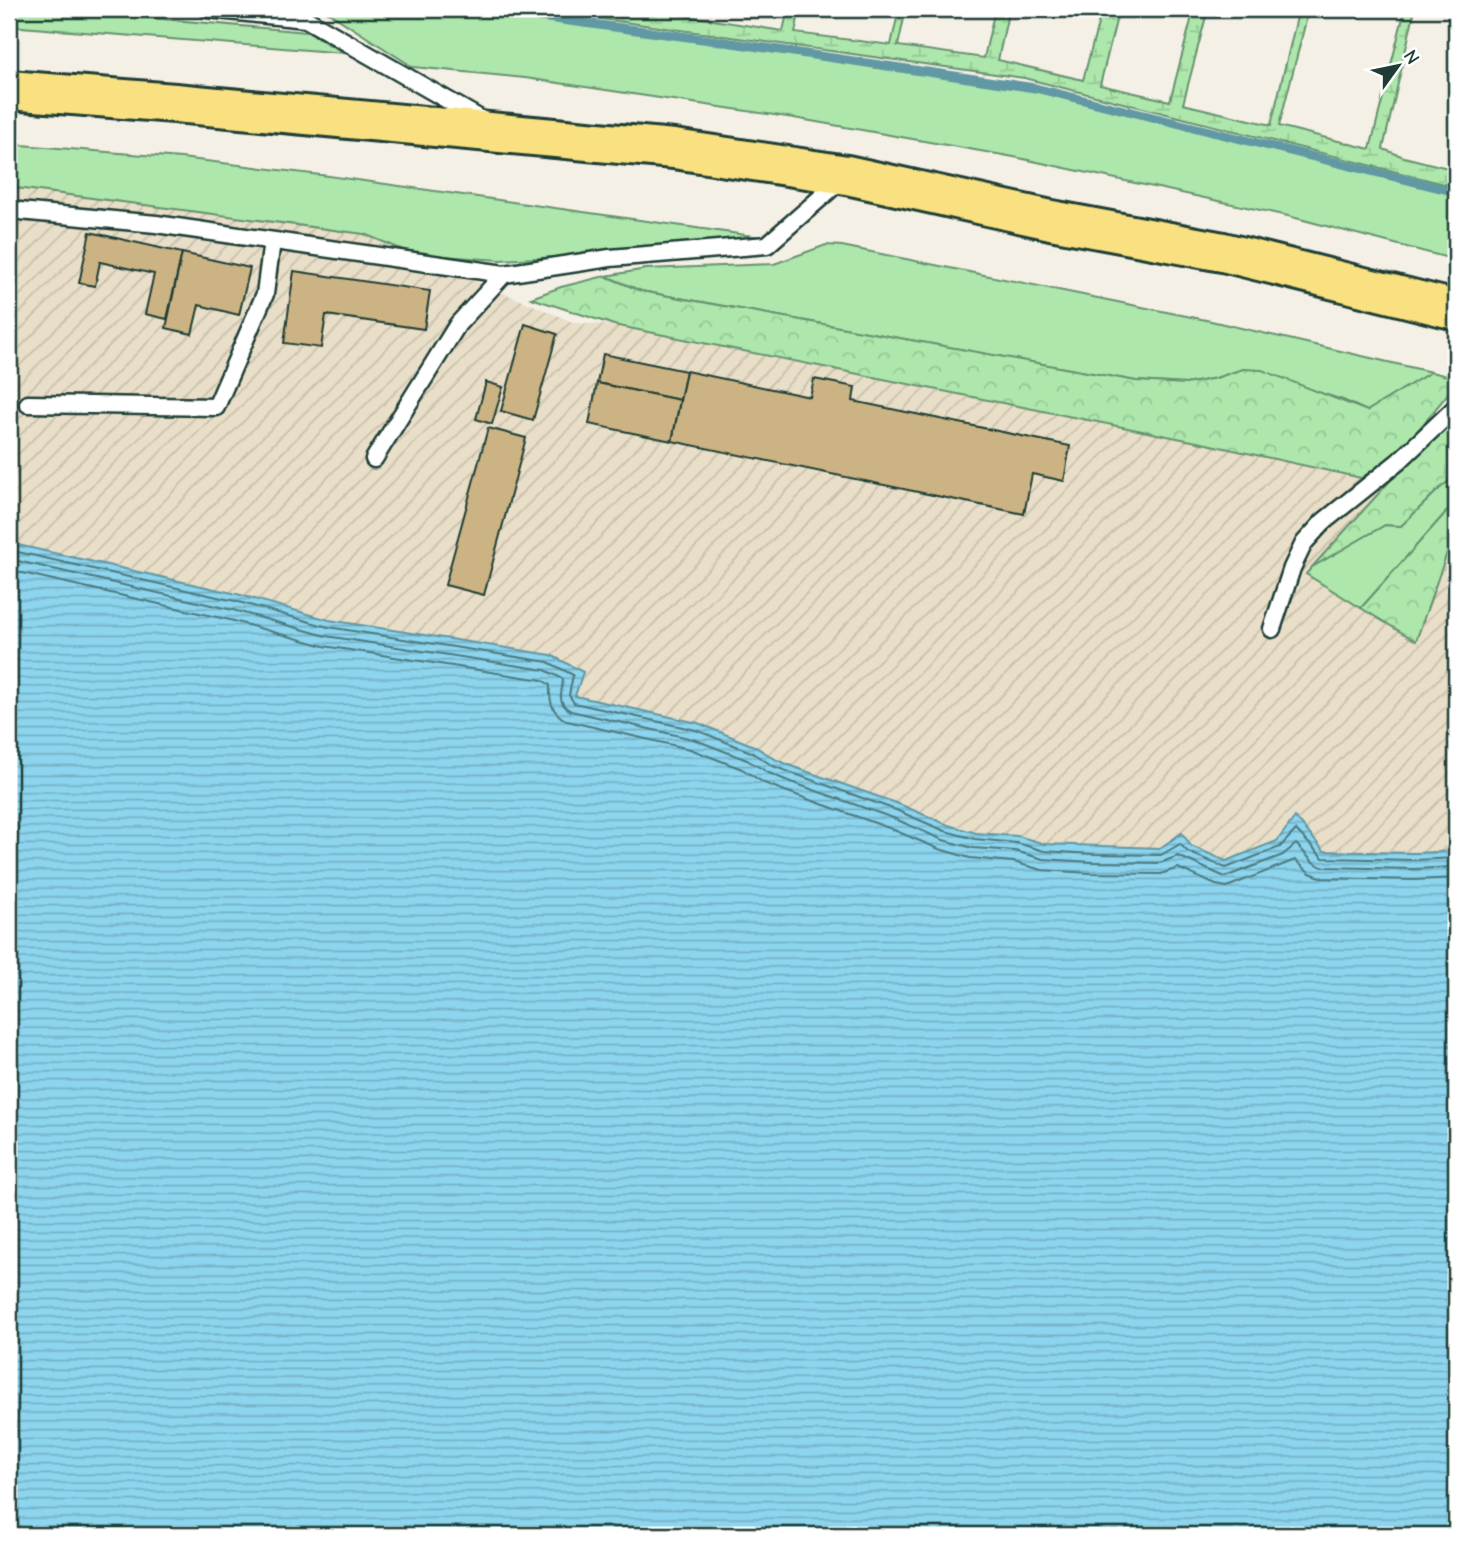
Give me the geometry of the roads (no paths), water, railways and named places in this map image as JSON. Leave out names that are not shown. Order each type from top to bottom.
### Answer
[{"type":"highway","points":[[9,90],[674,149],[846,175],[1051,220],[1223,252],[1453,307]]},
{"type":"lane","points":[[208,9],[306,19],[507,134]]},
{"type":"lane","points":[[9,210],[156,224],[504,274],[610,258],[767,245],[846,175]]},
{"type":"lane","points":[[28,404],[216,407],[265,294],[272,241]]},
{"type":"lane","points":[[374,459],[458,324],[504,274]]},
{"type":"lane","points":[[1272,629],[1292,568],[1304,543],[1323,522],[1398,462],[1456,407]]},
{"type":"water","points":[[9,543],[237,594],[329,620],[551,655],[583,672],[575,696],[698,723],[754,746],[794,767],[976,833],[1018,836],[1045,844],[1160,848],[1182,833],[1191,846],[1226,861],[1277,841],[1295,817],[1324,851],[1456,851],[1456,1535],[9,1535]]},
{"type":"waterway","points":[[493,9],[1035,88],[1456,192]]}]
